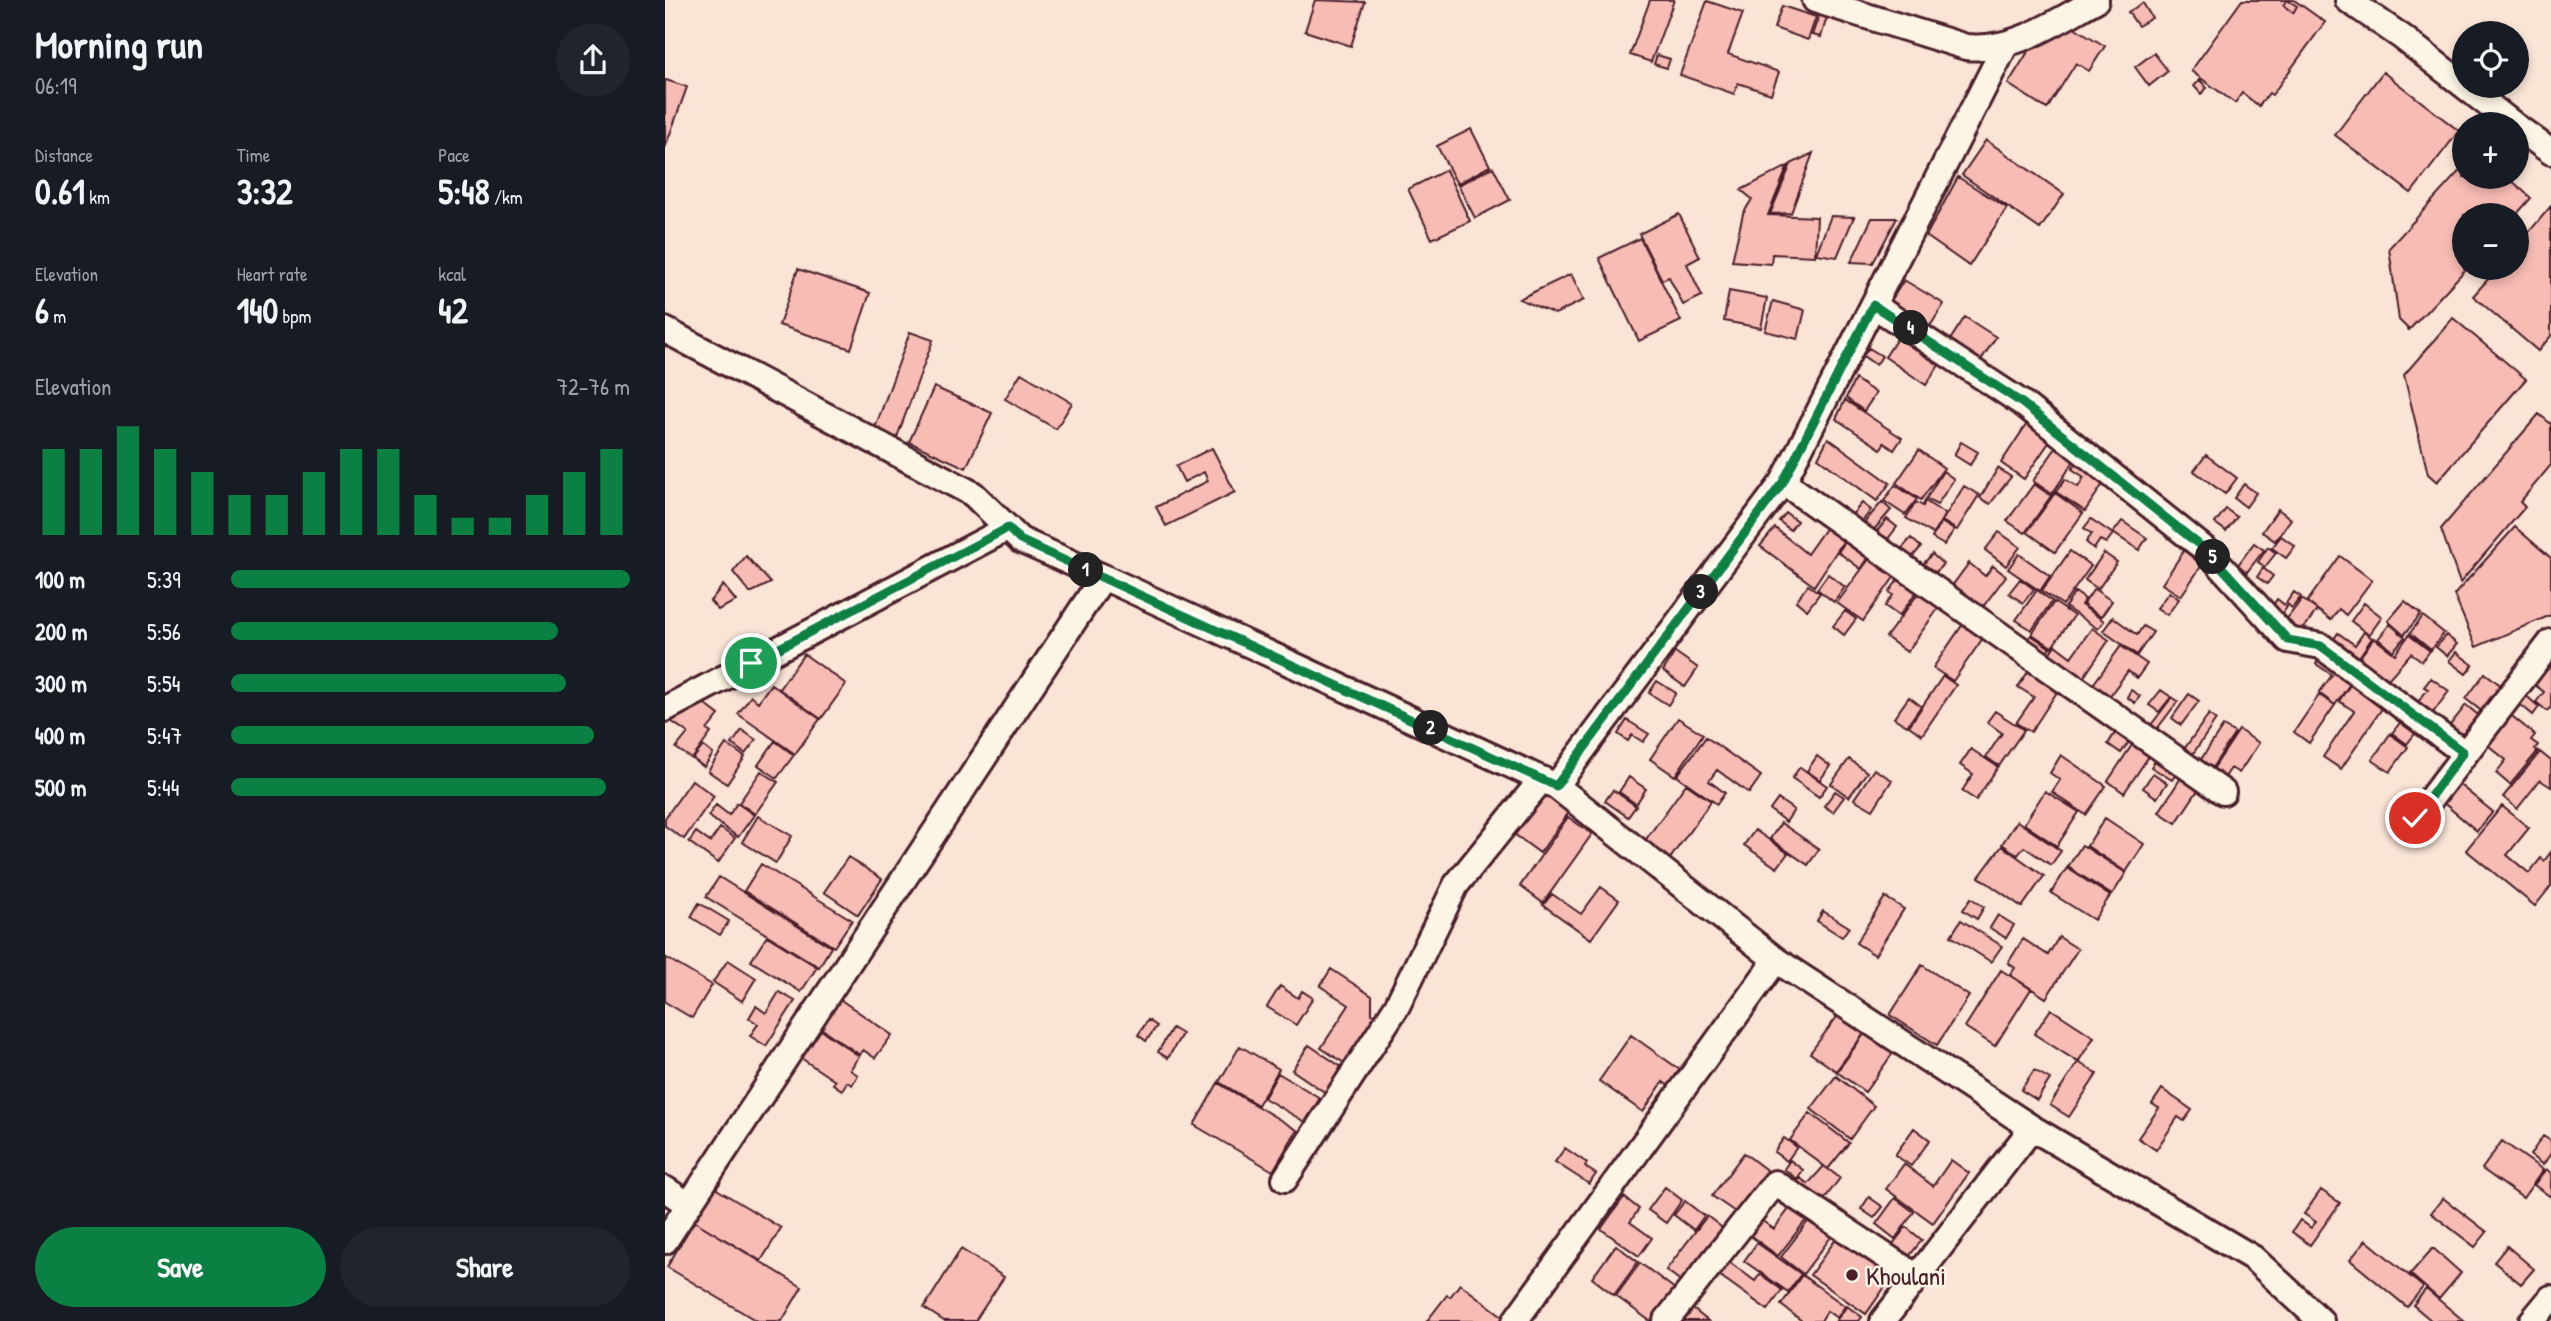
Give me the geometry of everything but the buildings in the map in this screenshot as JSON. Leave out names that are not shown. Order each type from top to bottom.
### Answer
[{"type":"street","points":[[1815,0],[1966,47],[2005,46],[2096,0]]},
{"type":"street","points":[[2347,0],[2402,37],[2498,112]]},
{"type":"street","points":[[1285,1179],[1397,1006],[1456,885],[1549,783],[1783,482],[2005,46]]},
{"type":"street","points":[[2529,136],[2551,152]]},
{"type":"street","points":[[1873,305],[2022,403],[2197,543],[2227,571],[2254,605],[2288,640],[2321,646],[2463,752]]},
{"type":"street","points":[[665,330],[973,494],[1020,540],[1549,783],[1776,960],[2032,1128],[2253,1258],[2308,1317]]},
{"type":"street","points":[[1783,482],[2223,792]]},
{"type":"street","points":[[665,709],[1008,528]]},
{"type":"street","points":[[665,1241],[1103,578]]},
{"type":"street","points":[[2415,818],[2463,752],[2551,642]]},
{"type":"street","points":[[1515,1321],[1776,960]]},
{"type":"street","points":[[1882,1321],[2032,1128]]},
{"type":"street","points":[[1666,1321],[1775,1183],[1917,1277]]},
{"type":"street","points":[[665,1189],[689,1205]]},
{"type":"street","points":[[2532,1321],[2551,1298]]},
{"type":"place","name":"Khoulani","points":[[1852,1275]]},
{"type":"route","points":[[751,663],[1008,528],[1020,540],[1556,786],[1783,482],[1873,305],[1927,338],[2022,403],[2207,551],[2288,640],[2321,646],[2463,752],[2415,818]]}]
